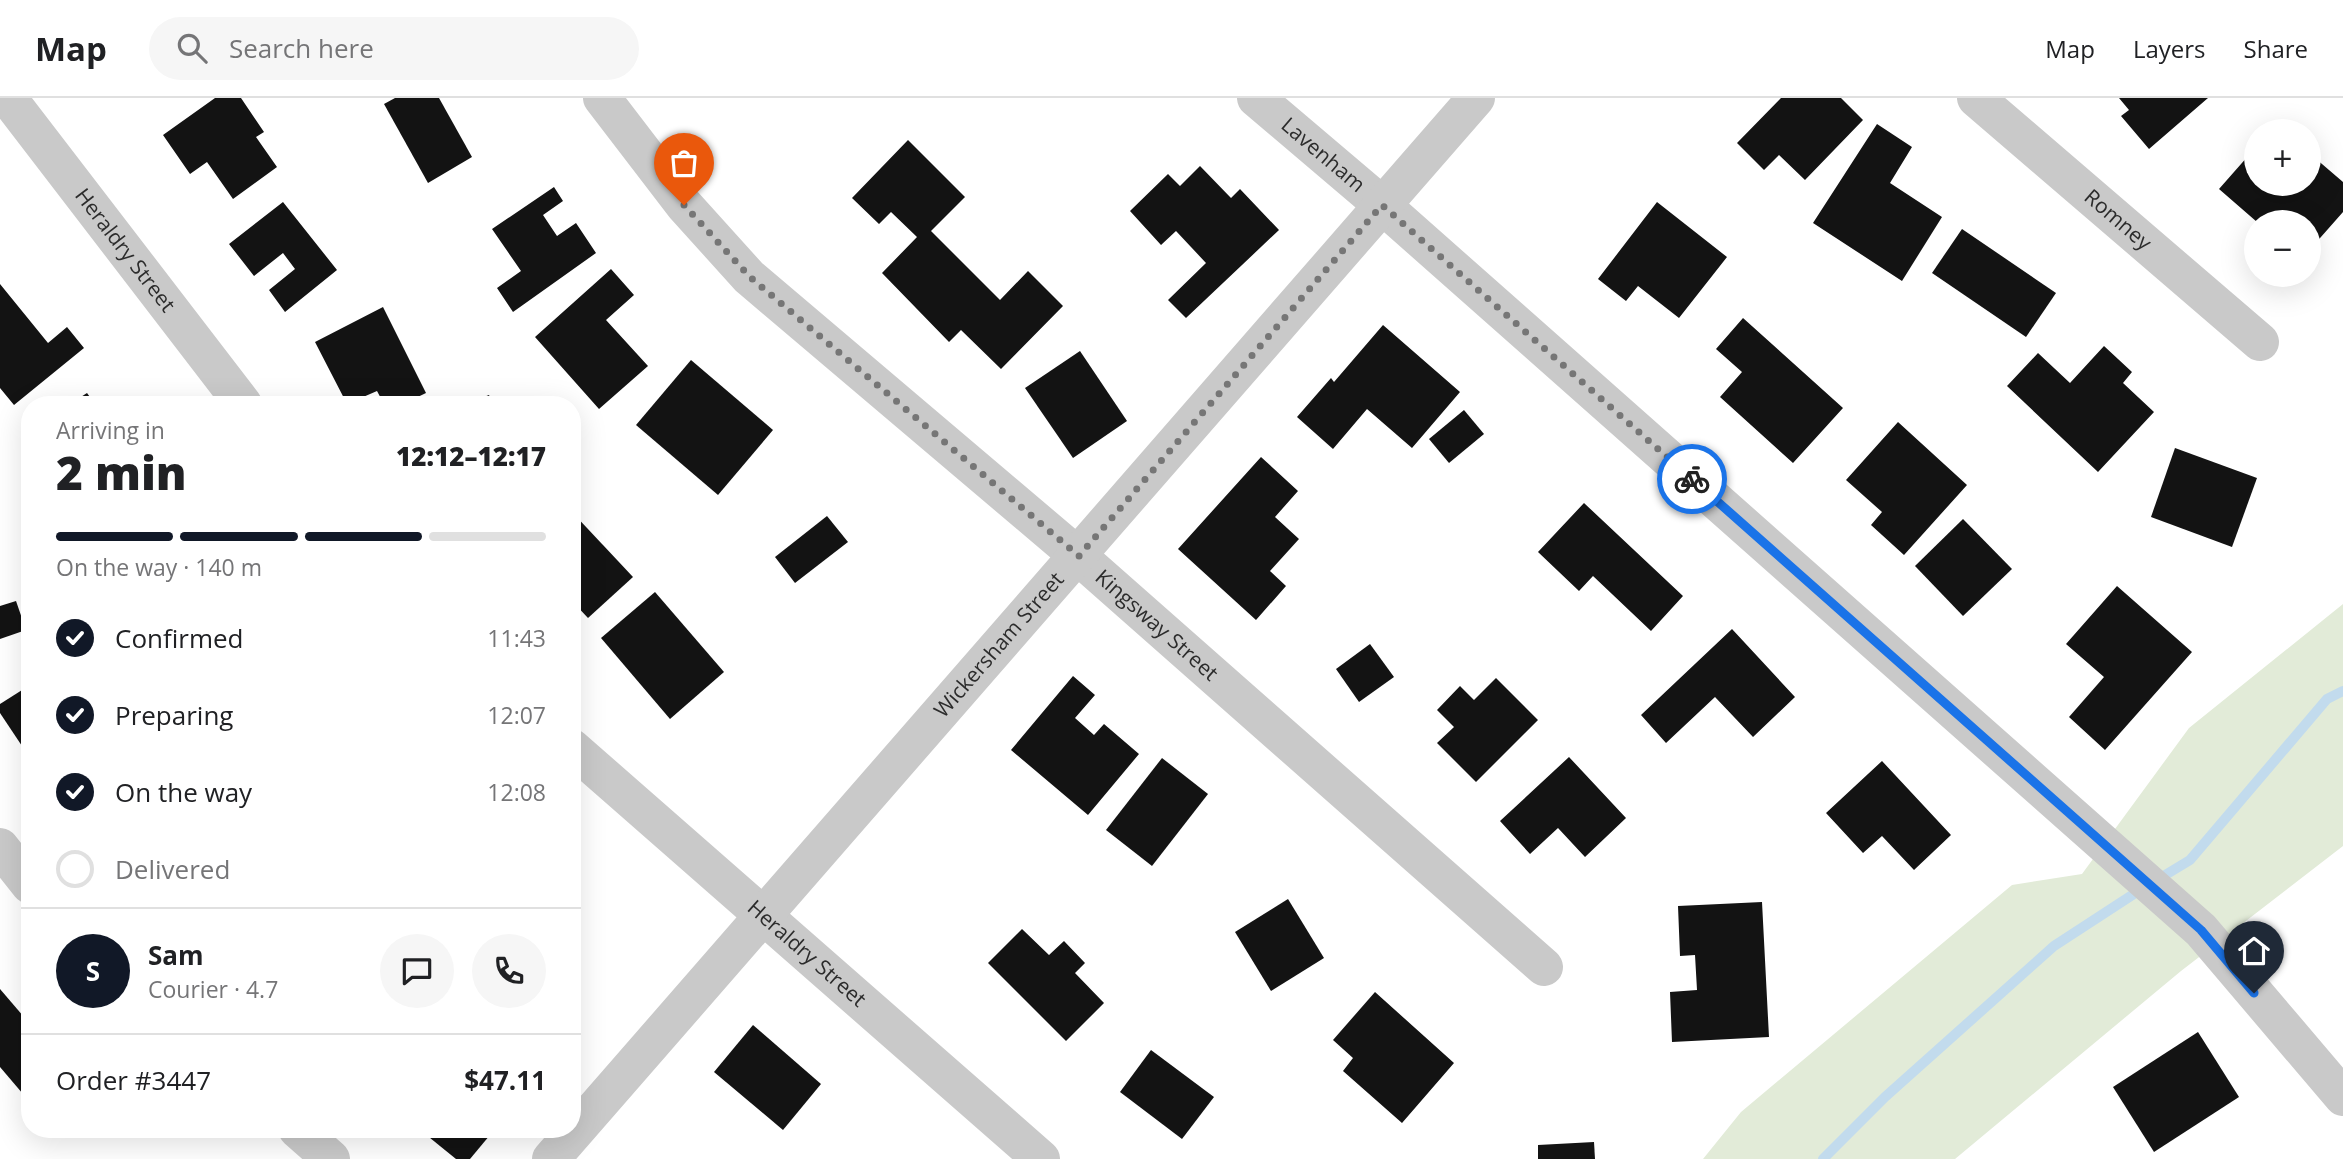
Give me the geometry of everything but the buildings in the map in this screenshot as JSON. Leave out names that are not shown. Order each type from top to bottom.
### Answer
[{"type":"street","name":"Heraldry Street","points":[[8,98],[237,396]]},
{"type":"street","name":"Kingsway Street","points":[[602,98],[684,205],[750,277],[1079,556],[1544,967]]},
{"type":"street","name":"Lavenham","points":[[1256,98],[1382,205],[2201,930],[2343,1097]]},
{"type":"street","name":"Wickersham Street","points":[[581,1125],[1476,98]]},
{"type":"street","name":"Romney","points":[[1976,98],[2260,342]]},
{"type":"street","name":"Heraldry Street","points":[[581,756],[1041,1159]]},
{"type":"street","points":[[0,847],[21,874]]},
{"type":"street","points":[[307,1138],[331,1159]]},
{"type":"street","name":"Wickersham Street","points":[[551,1159],[569,1138]]},
{"type":"green space","points":[[2343,604],[2343,846],[2181,971],[1955,1159],[1703,1159],[1741,1112],[2012,885],[2082,874],[2189,728]]},
{"type":"waterway","points":[[2157,880],[2190,860],[2327,699],[2343,691]]},
{"type":"waterway","points":[[1823,1159],[1885,1097],[2054,946],[2143,888]]},
{"type":"way so far","points":[[684,205],[750,277],[1079,556],[1382,205],[1692,479]]},
{"type":"route","points":[[1692,479],[2119,855],[2201,930],[2254,993]]}]
